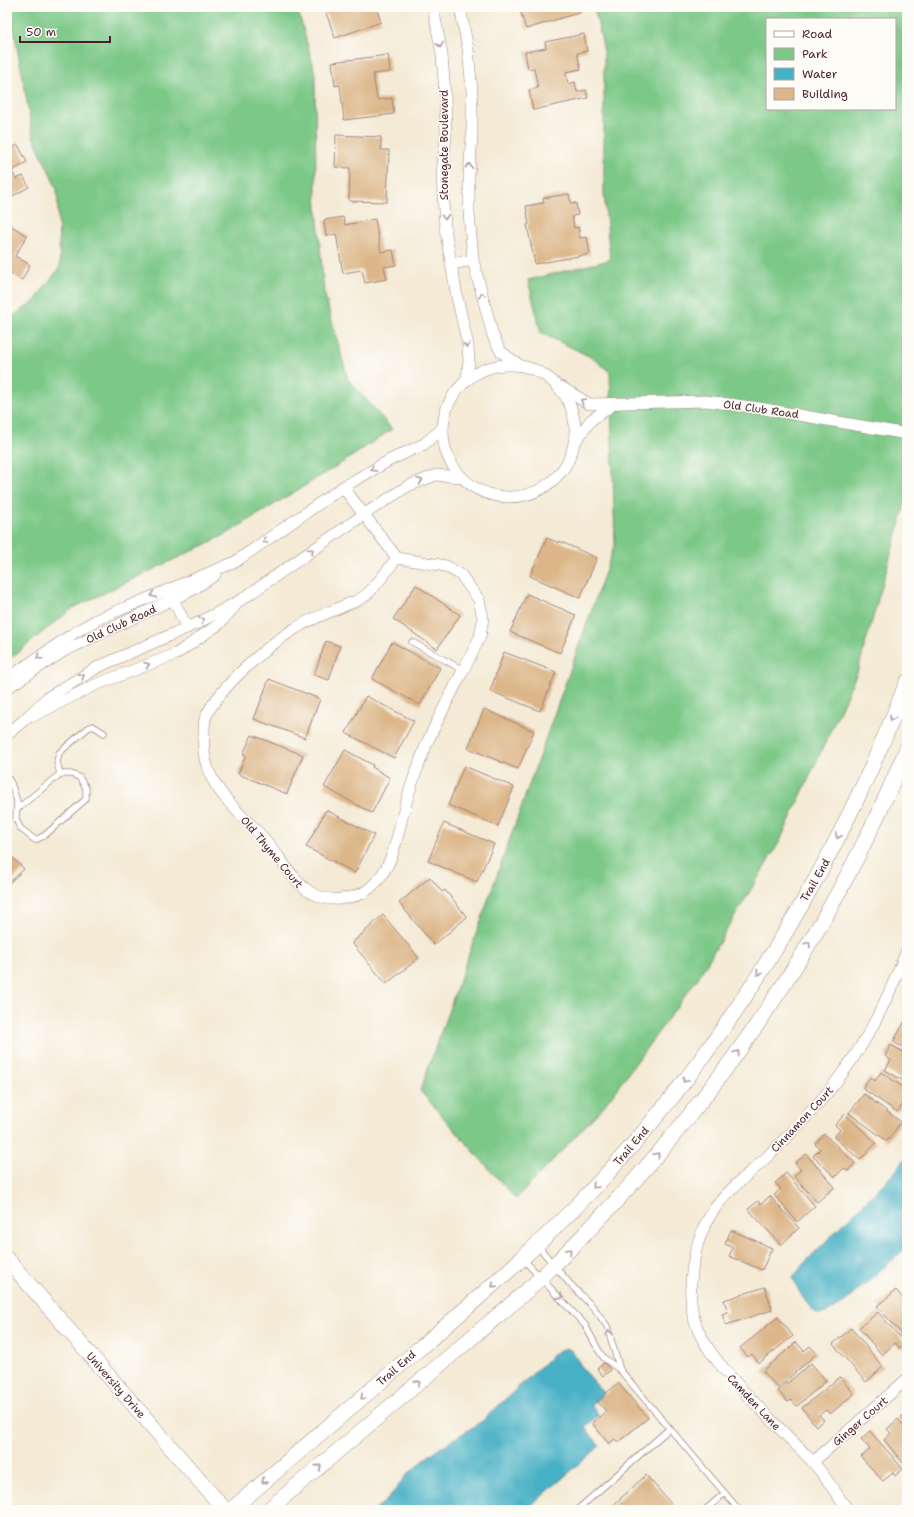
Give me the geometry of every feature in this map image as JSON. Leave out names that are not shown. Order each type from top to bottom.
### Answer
[{"type":"street","name":"Stonegate Boulevard","points":[[433,7],[442,55],[445,94],[446,135],[442,175],[445,228],[457,297],[468,346],[469,361],[467,378]]},
{"type":"street","points":[[460,7],[468,49],[472,91],[469,213],[473,260],[493,336],[501,352],[518,364]]},
{"type":"street","points":[[451,264],[473,260]]},
{"type":"street","points":[[518,364],[534,369],[545,375],[556,384],[565,395],[574,419],[574,444],[569,459],[561,472],[537,491],[526,495],[505,497],[494,496],[482,492],[472,486],[460,477],[451,464],[445,452],[442,440],[444,413],[449,401],[467,378],[492,366],[518,364]]},
{"type":"street","name":"Old Club Road","points":[[556,384],[589,404],[706,401],[759,408],[907,434]]},
{"type":"street","points":[[574,444],[591,420],[614,404]]},
{"type":"street","name":"Old Club Road","points":[[7,688],[64,651],[192,590],[235,562],[343,486],[390,460],[424,444],[443,428]]},
{"type":"street","points":[[7,734],[47,698],[98,667],[187,628],[241,600],[363,515],[408,486],[436,475],[460,477]]},
{"type":"street","points":[[343,486],[396,558]]},
{"type":"street","name":"Old Thyme Court","points":[[396,558],[446,566],[461,575],[479,600],[483,618],[480,637],[428,741],[406,801],[390,861],[382,875],[372,886],[354,897],[337,900],[320,897],[305,890],[290,874],[272,848],[214,784],[205,761],[203,743],[205,720],[217,699],[234,679],[263,652],[296,628],[365,597],[396,558]]},
{"type":"street","name":"Old Club Road","points":[[7,683],[14,674],[77,631],[98,619],[235,562]]},
{"type":"street","points":[[174,599],[187,628]]},
{"type":"street","points":[[23,721],[95,685],[176,654],[219,624],[241,600]]},
{"type":"street","name":"Trail End","points":[[231,1510],[523,1259],[603,1178],[677,1092],[725,1025],[773,952],[828,857],[870,771],[907,682]]},
{"type":"street","points":[[268,1510],[554,1266],[608,1211],[697,1108],[747,1039],[824,919],[850,871],[893,784],[907,748]]},
{"type":"street","name":"Cinnamon Court","points":[[691,1279],[695,1255],[702,1231],[713,1211],[729,1192],[795,1129],[819,1103],[842,1074],[864,1040],[888,998],[907,950]]},
{"type":"street","name":"University Drive","points":[[7,1260],[225,1510]]},
{"type":"street","name":"Camden Lane","points":[[691,1279],[691,1302],[698,1329],[722,1368],[761,1411],[813,1462],[848,1510]]},
{"type":"street","name":"Ginger Court","points":[[813,1462],[907,1379]]},
{"type":"lane","points":[[412,642],[463,670]]},
{"type":"lane","points":[[60,774],[57,762],[59,753],[88,728],[93,726],[104,733]]},
{"type":"lane","points":[[7,777],[11,783],[17,802],[16,809],[16,818],[20,828],[35,840],[44,836],[86,799],[86,788],[79,777],[71,774],[60,774],[16,809]]},
{"type":"lane","points":[[537,1245],[554,1266],[594,1308],[607,1326],[620,1370]]},
{"type":"lane","points":[[523,1259],[585,1325],[604,1358],[620,1370],[739,1510]]},
{"type":"lane","points":[[577,1510],[669,1429]]},
{"type":"lane","points":[[705,1510],[725,1493]]},
{"type":"green space","points":[[10,7],[297,7],[315,72],[316,196],[324,292],[348,379],[392,429],[348,459],[225,535],[73,608],[7,661],[7,320],[34,302],[60,267],[57,189],[33,136]]},
{"type":"green space","points":[[594,7],[907,7],[907,498],[857,673],[780,841],[698,978],[604,1106],[516,1199],[420,1091],[615,544],[610,372],[593,358],[541,333],[528,280],[610,260],[604,193],[604,51]]},
{"type":"water","points":[[907,1156],[907,1247],[846,1301],[827,1313],[817,1314],[803,1298],[793,1278],[804,1263],[894,1173]]},
{"type":"water","points":[[566,1348],[572,1351],[583,1369],[604,1394],[591,1405],[599,1415],[585,1427],[600,1446],[526,1510],[516,1510],[511,1504],[503,1510],[374,1510],[387,1500],[407,1475],[431,1454],[482,1421],[557,1351]]},
{"type":"building","points":[[324,7],[376,7],[381,22],[335,38]]},
{"type":"building","points":[[519,7],[579,7],[581,12],[526,29]]},
{"type":"building","points":[[584,34],[587,51],[577,53],[581,69],[566,72],[568,84],[575,82],[577,92],[586,90],[588,98],[533,110],[529,90],[538,88],[534,68],[528,69],[525,52],[546,48],[545,42]]},
{"type":"building","points":[[388,55],[390,72],[373,74],[377,100],[392,98],[394,114],[344,120],[340,85],[335,86],[332,62]]},
{"type":"building","points":[[336,135],[381,137],[381,150],[389,150],[387,202],[349,201],[350,168],[335,167]]},
{"type":"building","points":[[18,145],[27,162],[12,171],[16,179],[23,176],[29,187],[7,199],[7,151]]},
{"type":"building","points":[[569,194],[571,204],[576,203],[578,215],[572,216],[574,228],[578,227],[580,238],[587,237],[590,254],[535,264],[527,225],[529,224],[526,206],[544,203],[543,198]]},
{"type":"building","points":[[343,217],[345,225],[375,219],[381,252],[393,250],[396,265],[384,267],[387,279],[365,283],[362,270],[343,273],[336,234],[326,236],[324,220]]},
{"type":"building","points":[[7,223],[27,236],[15,256],[30,265],[22,280],[7,271]]},
{"type":"building","points":[[547,538],[559,543],[559,541],[597,558],[580,598],[530,576]]},
{"type":"building","points":[[416,585],[460,615],[437,649],[393,619]]},
{"type":"building","points":[[527,594],[576,615],[560,653],[510,632]]},
{"type":"building","points":[[326,641],[340,646],[329,680],[314,675]]},
{"type":"building","points":[[392,642],[440,668],[420,705],[372,679]]},
{"type":"building","points":[[504,652],[556,672],[540,711],[490,691]]},
{"type":"building","points":[[269,679],[320,699],[305,738],[254,719]]},
{"type":"building","points":[[366,696],[414,721],[394,758],[346,733]]},
{"type":"building","points":[[484,709],[534,731],[518,769],[468,748]]},
{"type":"building","points":[[252,735],[303,755],[287,794],[238,774],[246,755],[243,754]]},
{"type":"building","points":[[345,750],[373,765],[372,767],[390,778],[372,813],[324,787]]},
{"type":"building","points":[[464,766],[514,787],[498,826],[448,805]]},
{"type":"building","points":[[326,810],[374,835],[355,873],[306,847]]},
{"type":"building","points":[[444,823],[494,844],[477,882],[428,861]]},
{"type":"building","points":[[7,852],[24,869],[7,885]]},
{"type":"building","points":[[430,877],[442,892],[445,890],[467,917],[434,945],[399,903]]},
{"type":"building","points":[[383,915],[419,958],[386,984],[352,943]]},
{"type":"building","points":[[905,1021],[907,1022],[907,1049],[893,1042]]},
{"type":"building","points":[[891,1045],[907,1054],[907,1083],[885,1070],[891,1060],[885,1056]]},
{"type":"building","points":[[881,1072],[907,1090],[907,1099],[897,1112],[862,1088],[870,1077],[875,1081]]},
{"type":"building","points":[[864,1094],[901,1122],[887,1141],[849,1113]]},
{"type":"building","points":[[845,1114],[876,1143],[860,1160],[834,1137],[840,1130],[835,1125]]},
{"type":"building","points":[[824,1134],[855,1163],[848,1171],[844,1168],[835,1177],[813,1156],[820,1149],[815,1144]]},
{"type":"building","points":[[806,1154],[835,1187],[817,1202],[794,1176],[801,1170],[795,1163]]},
{"type":"building","points":[[786,1173],[815,1206],[797,1222],[774,1195],[781,1189],[775,1183]]},
{"type":"building","points":[[770,1196],[799,1228],[781,1245],[748,1209],[758,1201],[761,1204]]},
{"type":"building","points":[[731,1230],[772,1248],[762,1270],[729,1256],[733,1248],[725,1244]]},
{"type":"building","points":[[765,1287],[772,1310],[726,1325],[722,1314],[728,1312],[724,1300]]},
{"type":"building","points":[[896,1290],[907,1303],[907,1340],[877,1306]]},
{"type":"building","points":[[878,1312],[906,1344],[900,1349],[895,1343],[882,1355],[859,1328]]},
{"type":"building","points":[[778,1317],[793,1336],[759,1363],[752,1354],[748,1357],[740,1348]]},
{"type":"building","points":[[851,1328],[883,1367],[866,1382],[833,1344]]},
{"type":"building","points":[[796,1342],[804,1351],[810,1346],[817,1353],[778,1388],[763,1371]]},
{"type":"building","points":[[604,1363],[611,1370],[603,1376],[597,1369]]},
{"type":"building","points":[[811,1363],[826,1381],[797,1406],[791,1400],[788,1402],[778,1391]]},
{"type":"building","points":[[840,1377],[854,1394],[830,1414],[826,1410],[819,1415],[824,1420],[816,1426],[802,1408]]},
{"type":"building","points":[[618,1383],[648,1418],[618,1442],[615,1439],[609,1444],[592,1423],[606,1411],[597,1401]]},
{"type":"building","points":[[907,1412],[907,1424],[901,1417]]},
{"type":"building","points":[[898,1419],[907,1430],[907,1460],[903,1463],[884,1440],[891,1433],[887,1429]]},
{"type":"building","points":[[870,1431],[903,1469],[895,1476],[893,1473],[883,1481],[861,1457],[870,1449],[861,1439]]},
{"type":"building","points":[[646,1475],[673,1506],[668,1510],[608,1510]]}]
